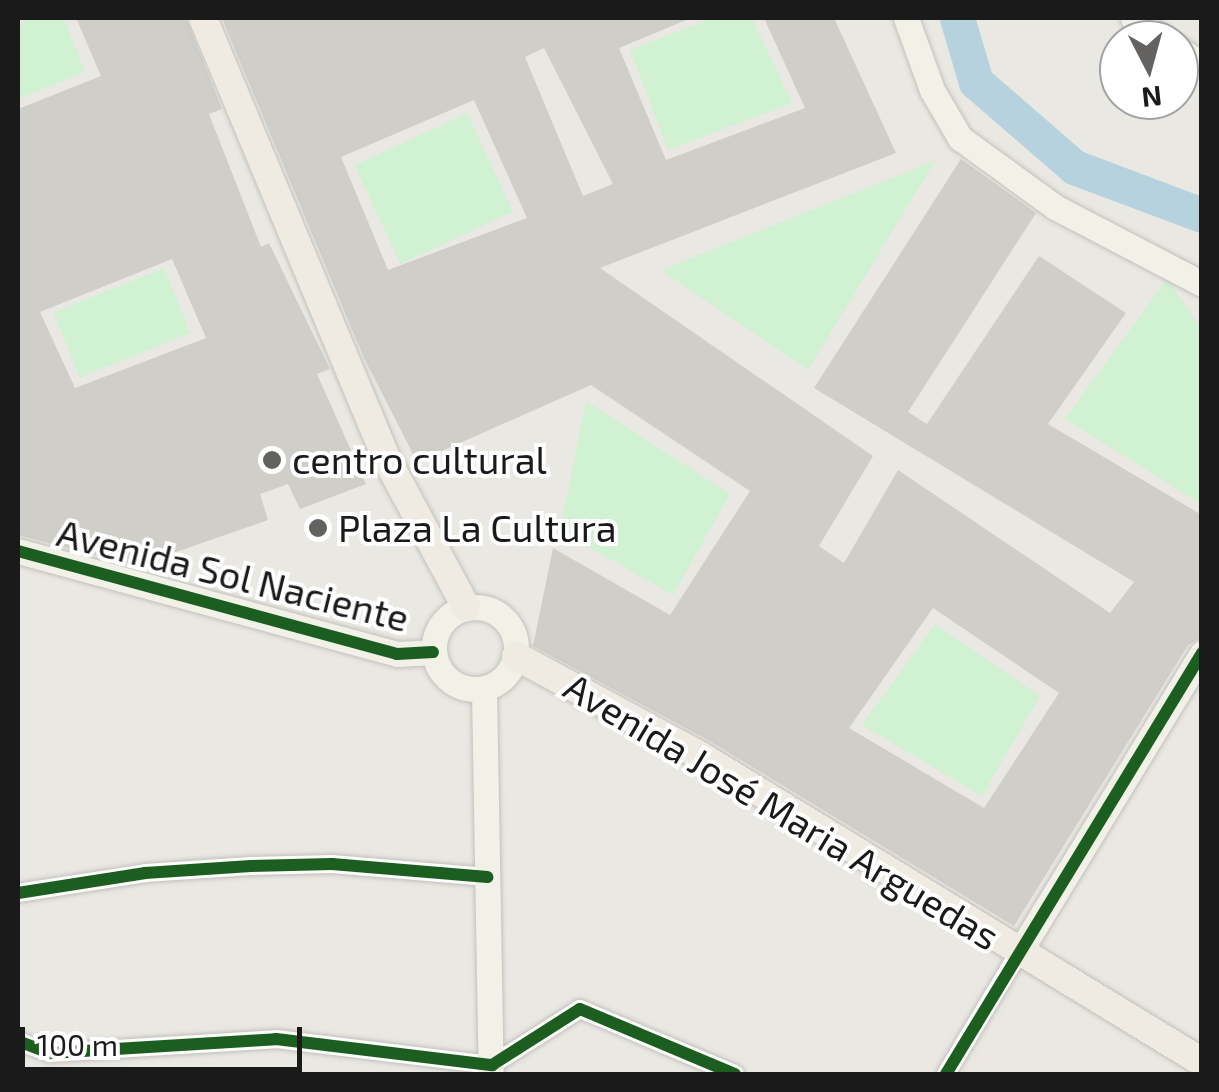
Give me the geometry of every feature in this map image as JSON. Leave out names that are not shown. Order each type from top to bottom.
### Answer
[{"type":"main road","points":[[203,18],[388,462],[466,607]]},
{"type":"main road","name":"Avenida José Maria Arguedas","points":[[516,656],[699,755],[1202,1062]]},
{"type":"street","points":[[906,18],[932,90],[960,138],[1055,207],[1202,284]]},
{"type":"street","name":"Avenida Sol Naciente","points":[[18,552],[396,654],[434,652]]},
{"type":"street","points":[[466,607],[505,618],[516,656],[505,677],[484,689],[456,685],[434,652],[438,628],[466,607]]},
{"type":"street","points":[[946,1074],[1202,652]]},
{"type":"street","points":[[484,689],[491,1070]]},
{"type":"street","points":[[18,894],[145,873],[251,866],[332,864],[487,877]]},
{"type":"street","points":[[18,1041],[50,1053],[276,1039],[491,1070],[580,1009],[735,1074]]},
{"type":"green space","points":[[34,18],[64,18],[85,72],[18,99],[18,24]]},
{"type":"green space","points":[[713,18],[752,18],[792,103],[668,150],[630,50]]},
{"type":"green space","points":[[467,113],[513,212],[401,264],[355,165]]},
{"type":"green space","points":[[935,161],[808,370],[661,270]]},
{"type":"green space","points":[[164,268],[190,333],[80,377],[54,313]]},
{"type":"green space","points":[[1167,279],[1201,328],[1201,504],[1065,419]]},
{"type":"green space","points":[[586,401],[730,494],[673,595],[560,530]]},
{"type":"green space","points":[[935,624],[1040,696],[982,796],[862,725]]},
{"type":"building","points":[[76,18],[186,18],[222,109],[209,114],[261,247],[269,243],[330,369],[317,374],[366,484],[300,509],[288,484],[260,494],[268,520],[136,566],[18,535],[18,109],[101,76]],"holes":[[[172,259],[206,338],[75,388],[40,312]]]},
{"type":"building","points":[[222,18],[691,18],[619,48],[666,160],[805,108],[764,18],[834,18],[896,153],[600,268],[873,456],[819,546],[844,563],[898,470],[1110,613],[1134,582],[814,388],[961,159],[1036,213],[908,412],[927,424],[1039,256],[1126,313],[1048,424],[1202,515],[1202,637],[1188,645],[1014,926],[708,740],[533,646],[553,548],[670,615],[750,491],[591,385],[417,462],[364,358]],"holes":[[[544,48],[613,184],[583,196],[525,57]],[[474,100],[527,218],[388,270],[341,157]],[[933,608],[1059,693],[984,808],[849,728]]]},
{"type":"waterway","points":[[957,18],[976,82],[1074,167],[1202,215]]},
{"type":"cycle path","points":[[18,551],[397,654],[433,652]]},
{"type":"cycle path","points":[[946,1074],[1202,653]]},
{"type":"cycle path","points":[[18,893],[145,873],[251,866],[332,864],[487,877]]},
{"type":"cycle path","points":[[18,1041],[50,1053],[276,1039],[492,1065],[580,1009],[735,1074]]},
{"type":"place","name":"centro cultural","points":[[272,460]]},
{"type":"place","name":"Plaza La Cultura","points":[[318,528]]}]
